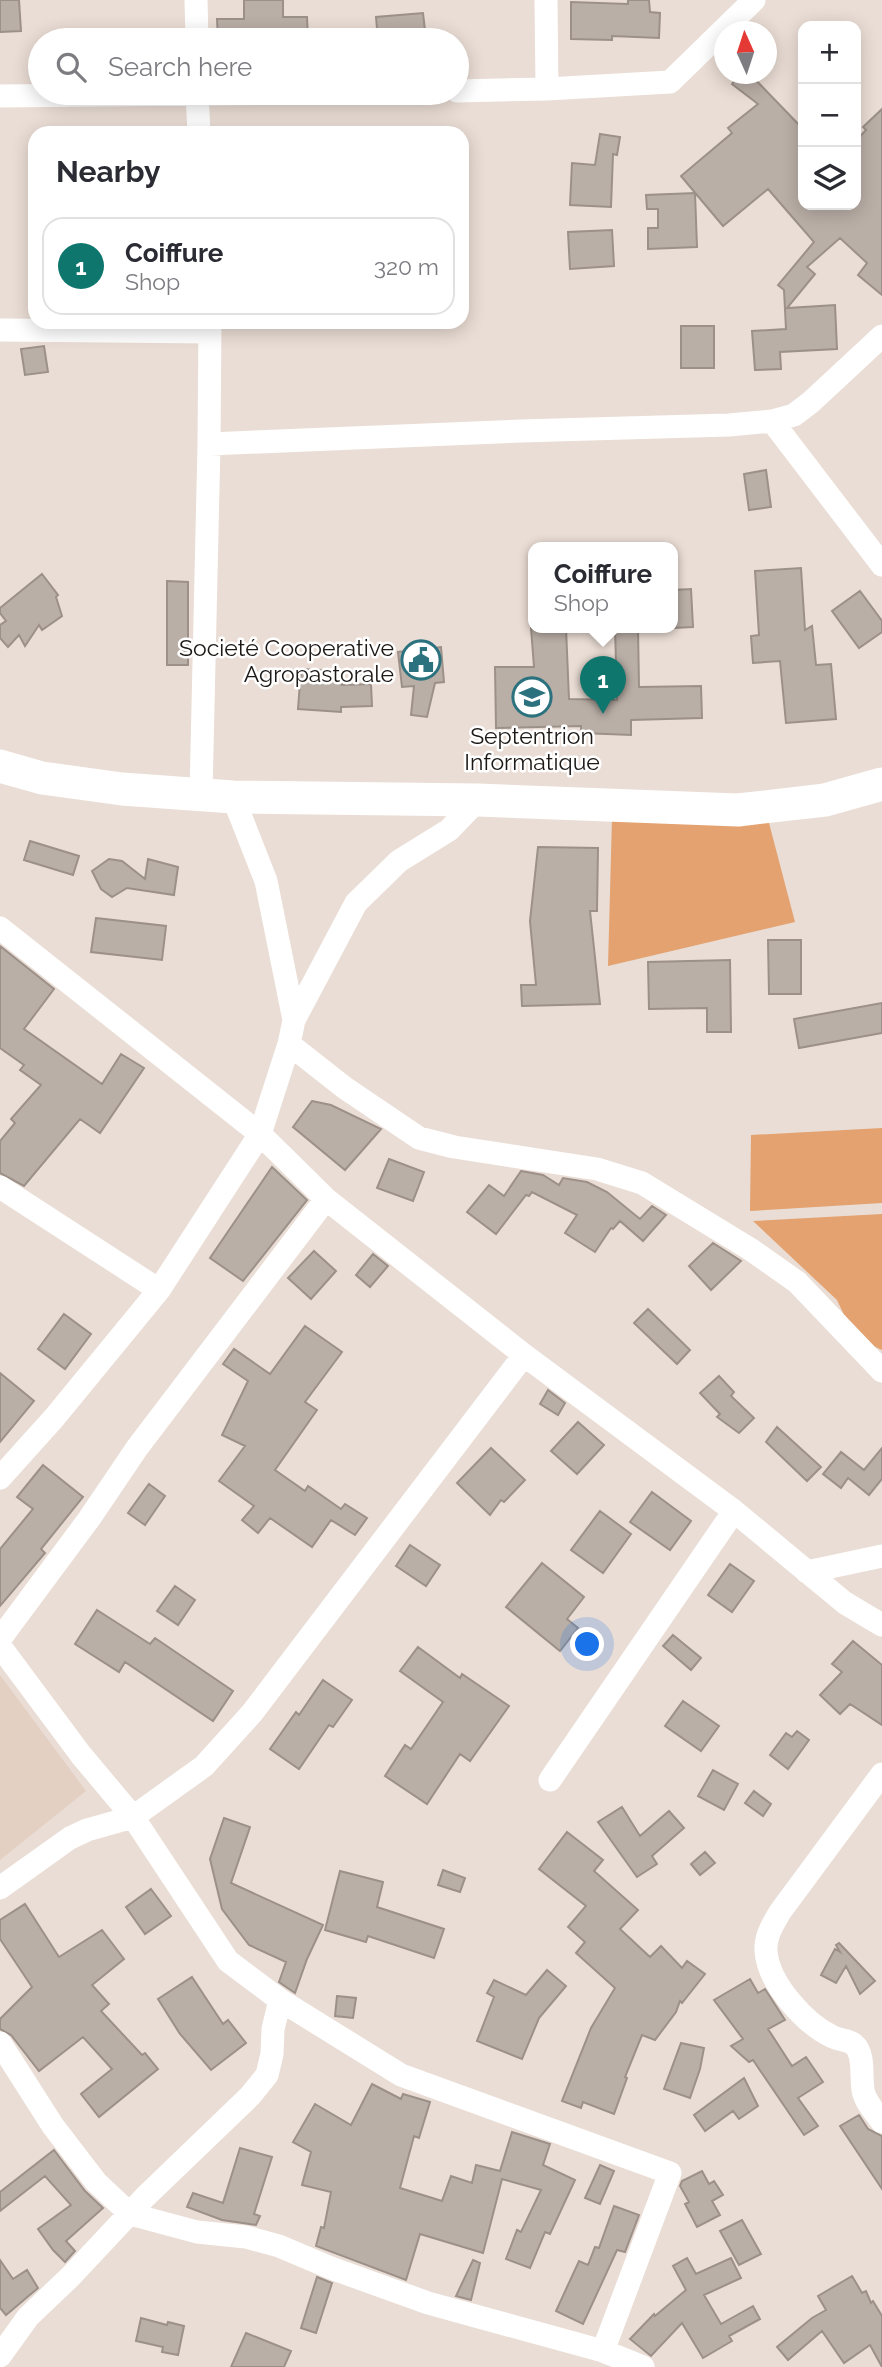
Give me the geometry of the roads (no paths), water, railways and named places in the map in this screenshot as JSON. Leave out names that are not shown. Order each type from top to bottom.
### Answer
[{"type":"street","points":[[196,0],[197,28]]},
{"type":"street","points":[[547,0],[547,89]]},
{"type":"street","points":[[469,91],[670,82],[754,0]]},
{"type":"street","points":[[0,96],[28,96]]},
{"type":"street","points":[[198,105],[199,126]]},
{"type":"street","points":[[0,330],[70,329]]},
{"type":"street","points":[[210,329],[209,444],[217,796],[266,881],[294,1020]]},
{"type":"street","points":[[209,444],[729,425],[772,421],[794,415],[811,402],[882,336]]},
{"type":"street","points":[[772,421],[882,565]]},
{"type":"street","points":[[0,766],[42,778],[122,789],[217,796],[478,800],[738,810],[825,800],[882,784]]},
{"type":"street","points":[[0,1478],[54,1418],[159,1290],[261,1134],[294,1020],[356,903],[399,861],[449,830],[478,800]]},
{"type":"street","points":[[0,928],[261,1134],[326,1199],[524,1355],[734,1511],[845,1603],[882,1625]]},
{"type":"street","points":[[289,1044],[345,1088],[419,1138],[454,1147],[597,1168],[642,1183],[750,1249],[797,1282],[882,1371]]},
{"type":"street","points":[[0,1187],[159,1290]]},
{"type":"street","points":[[0,1639],[228,1325],[326,1199]]},
{"type":"street","points":[[0,1888],[70,1838],[87,1830],[133,1817],[204,1766],[252,1713],[524,1355]]},
{"type":"street","points":[[550,1780],[734,1511]]},
{"type":"street","points":[[807,1572],[882,1556]]},
{"type":"street","points":[[0,1646],[81,1755],[133,1817],[228,1961],[280,2000],[401,2075],[670,2173],[603,2351]]},
{"type":"street","points":[[882,1774],[780,1912],[768,1935],[766,1952],[771,1971],[804,2018],[834,2038],[848,2041],[856,2047],[860,2057],[863,2092],[882,2122]]},
{"type":"street","points":[[0,2356],[27,2317],[250,2096],[267,2075],[280,2000]]},
{"type":"street","points":[[0,2043],[53,2126],[96,2182],[130,2214],[197,2232],[246,2237],[279,2246],[428,2304],[603,2351],[643,2367]]},
{"type":"place","name":"Societé Cooperative Agropastorale","points":[[421,660]]},
{"type":"place","name":"Septentrion Informatique","points":[[532,697]]},
{"type":"place","name":"Coiffure","points":[[603,714]]}]
